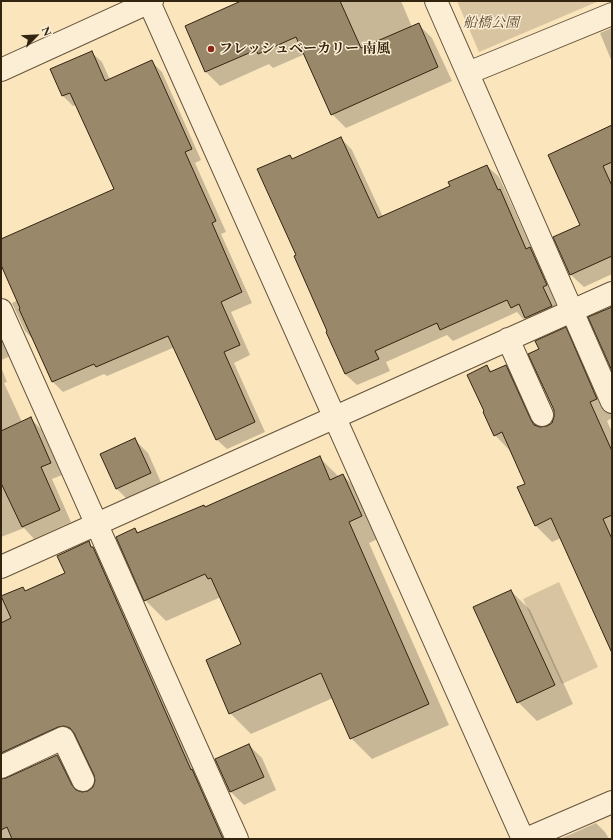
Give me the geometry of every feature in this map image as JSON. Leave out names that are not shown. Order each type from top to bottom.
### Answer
[{"type":"street","points":[[436,1],[612,402]]},
{"type":"street","points":[[1,70],[150,2],[334,417],[524,839],[612,802]]},
{"type":"street","points":[[468,73],[612,14]]},
{"type":"street","points":[[1,567],[612,293]]},
{"type":"street","points":[[1,310],[237,839]]},
{"type":"street","points":[[508,339],[542,415]]},
{"type":"street","points":[[1,767],[63,738],[83,780]]},
{"type":"green space","name":"船橋公園","points":[[457,1],[599,1],[479,52]]},
{"type":"green space","points":[[559,582],[598,667],[562,684],[523,599]]},
{"type":"building","points":[[241,1],[340,1],[361,48],[419,23],[438,67],[331,115],[296,37],[258,54],[256,50],[205,72],[185,26]]},
{"type":"building","points":[[92,51],[105,81],[152,60],[192,149],[185,152],[216,221],[212,223],[242,292],[221,302],[240,345],[224,352],[255,422],[216,440],[168,336],[96,367],[94,364],[52,382],[1,265],[1,239],[114,189],[70,93],[62,96],[50,69]]},
{"type":"building","points":[[612,125],[612,162],[603,166],[612,186],[612,256],[570,275],[553,237],[580,225],[548,155]]},
{"type":"building","points":[[341,137],[378,218],[450,186],[448,182],[487,165],[498,190],[500,189],[526,249],[530,247],[547,285],[543,287],[552,306],[525,318],[519,304],[511,308],[507,300],[440,330],[437,323],[375,351],[379,359],[345,374],[294,256],[296,255],[257,169],[290,155],[292,159]]},
{"type":"building","points":[[612,307],[612,371],[588,317]]},
{"type":"building","points":[[566,327],[597,399],[590,402],[612,451],[612,515],[603,519],[612,539],[612,653],[551,518],[535,526],[517,487],[525,484],[502,432],[494,436],[467,375],[487,365],[490,372],[506,365],[534,425],[540,427],[547,426],[552,423],[554,410],[528,354],[539,349],[535,341]]},
{"type":"building","points":[[31,417],[51,463],[41,467],[60,510],[22,527],[1,483],[1,431]]},
{"type":"building","points":[[135,438],[151,473],[116,489],[100,454]]},
{"type":"building","points":[[320,456],[330,480],[343,474],[362,516],[349,522],[429,704],[350,739],[321,673],[229,714],[206,660],[241,644],[211,578],[208,579],[205,574],[144,601],[116,537],[135,528],[137,533],[204,505],[205,507]]},
{"type":"building","points":[[89,541],[223,839],[12,839],[7,827],[1,830],[1,779],[57,755],[76,790],[82,792],[88,791],[93,787],[95,781],[94,775],[74,733],[70,728],[64,726],[58,727],[1,753],[1,623],[11,618],[1,596],[23,587],[25,591],[65,573],[57,556]]},
{"type":"building","points":[[511,590],[555,685],[517,703],[473,607]]},
{"type":"building","points":[[249,744],[264,777],[230,792],[215,759]]},
{"type":"place","name":"フレッシュベーカリー 南風","points":[[211,49]]}]
